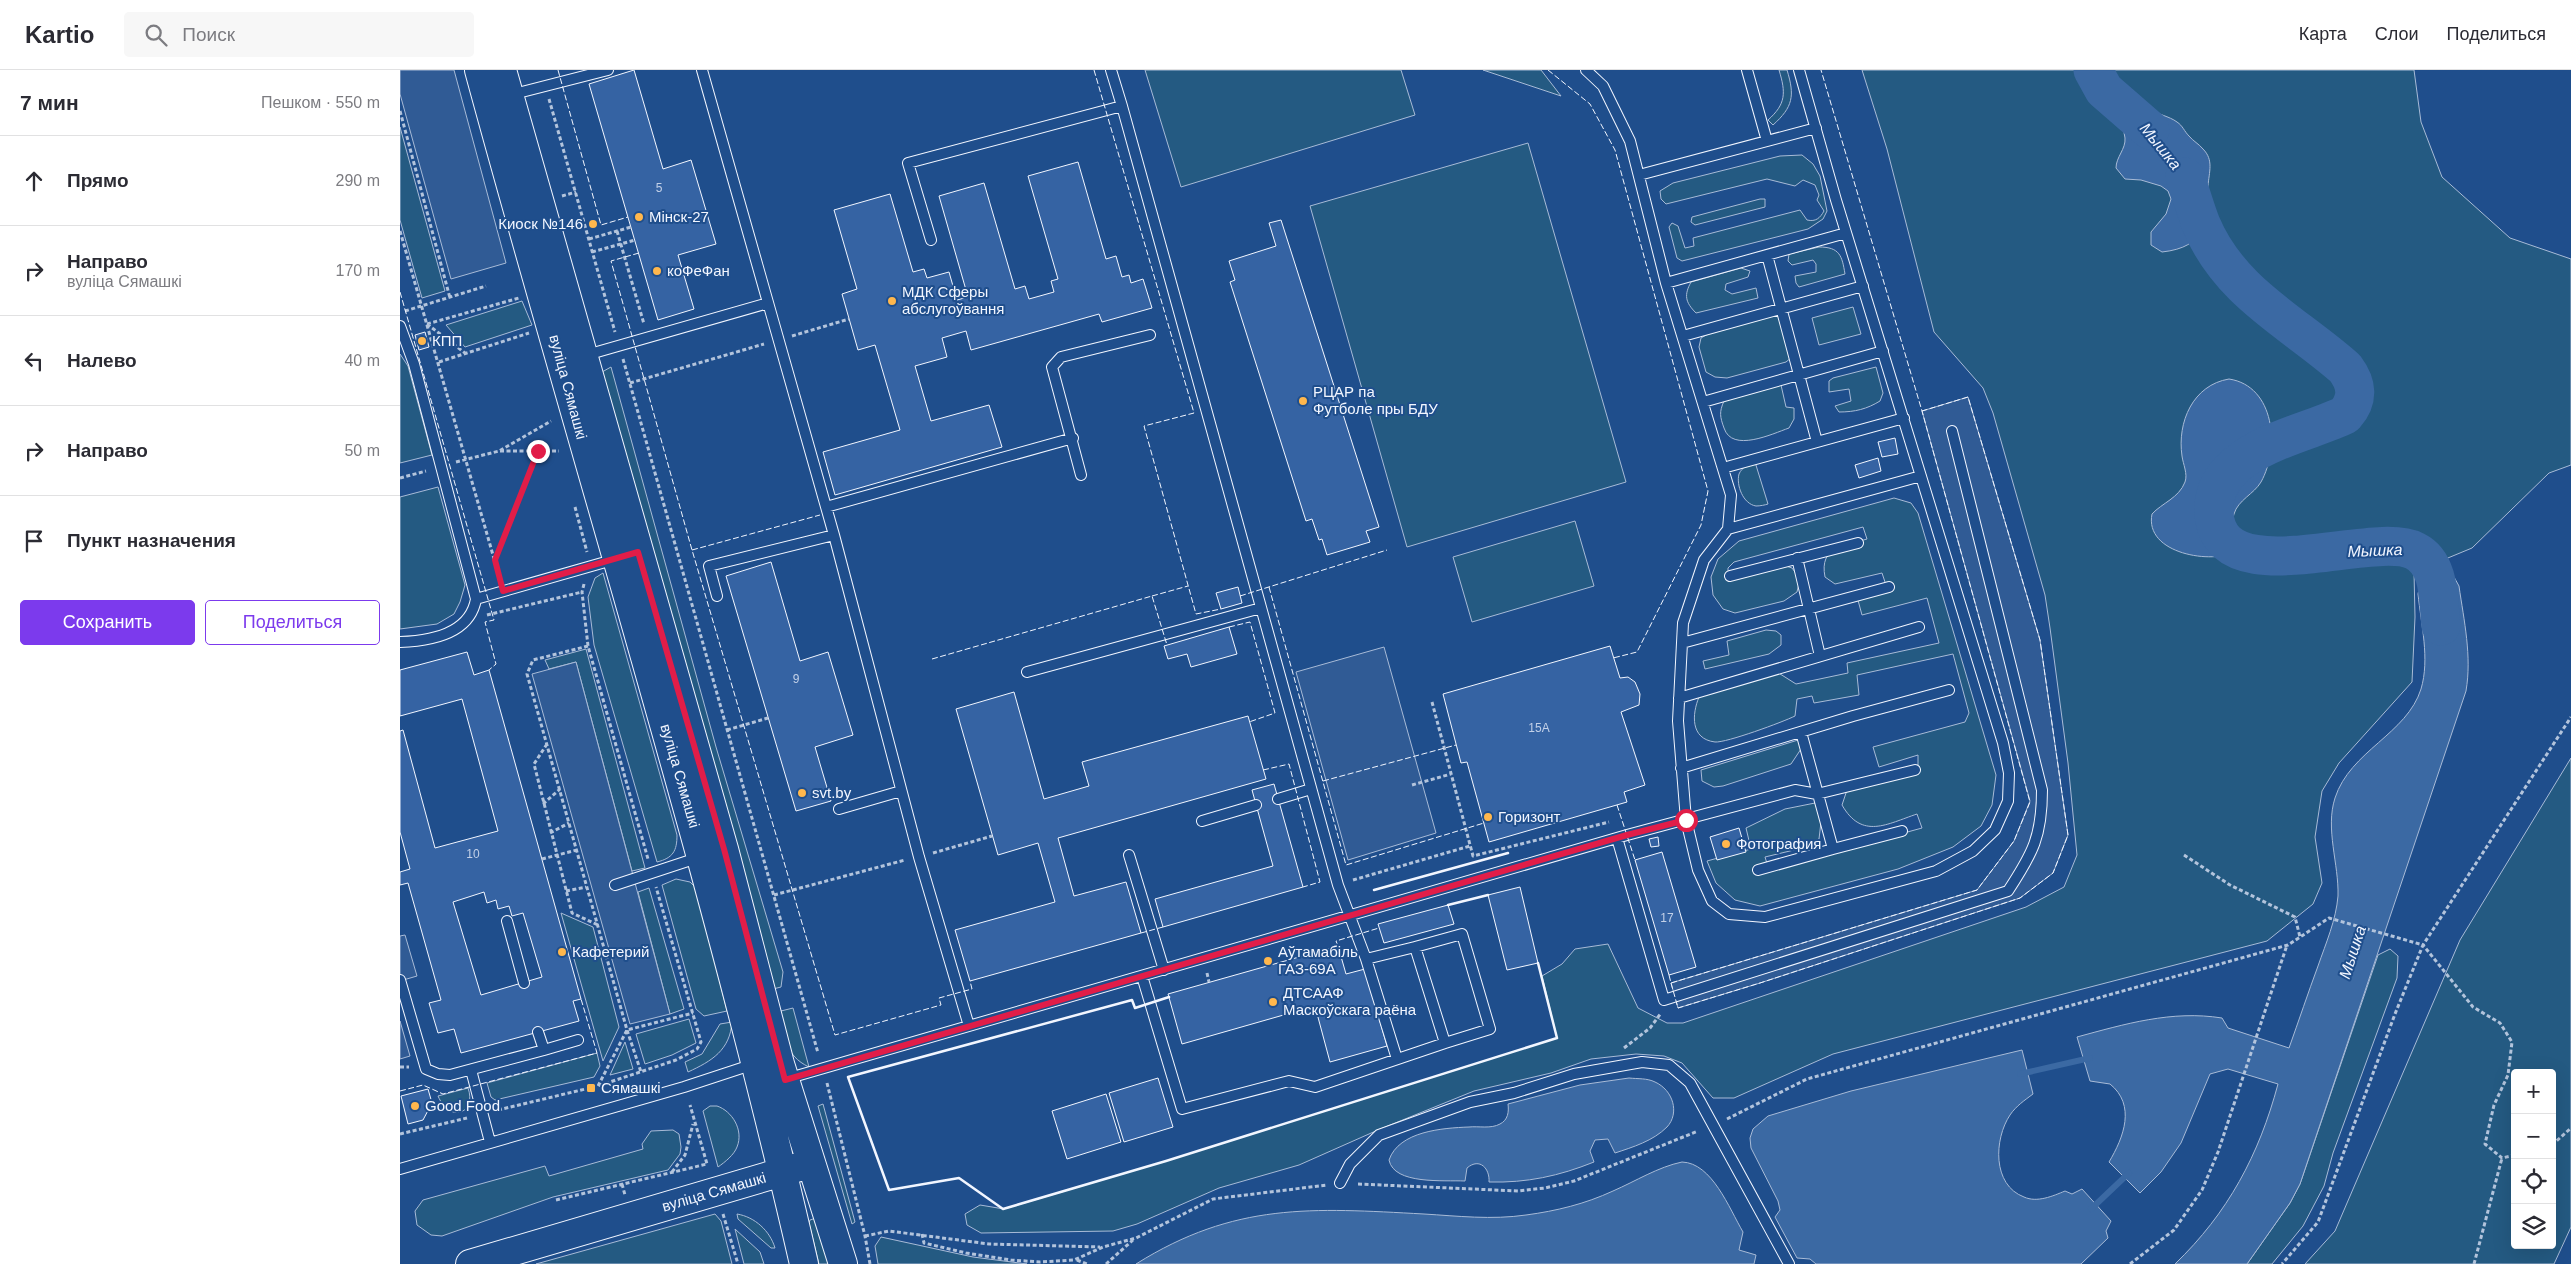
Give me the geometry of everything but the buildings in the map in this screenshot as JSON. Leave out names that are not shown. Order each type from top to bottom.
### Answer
[{"type":"main road","name":"вуліца Сямашкі","points":[[479,70],[499,92],[582,357],[628,555]]},
{"type":"main road","name":"вуліца Сямашкі","points":[[470,1264],[782,1172],[770,1071],[713,853],[499,92]]},
{"type":"main road","name":"вуліца Сямашкі","points":[[770,1071],[812,1164],[843,1264]]},
{"type":"main road","points":[[804,1264],[782,1172],[812,1164]]},
{"type":"lane","points":[[499,92],[545,86],[608,70]]},
{"type":"lane","points":[[702,70],[834,535],[918,856],[968,1026]]},
{"type":"lane","points":[[1111,70],[1338,885],[1348,916],[1366,959],[1398,1059]]},
{"type":"lane","points":[[1586,70],[1603,86],[1630,141],[1666,283],[1731,495],[1728,529],[1704,560],[1684,623],[1678,721],[1686,820],[1698,870],[1712,901],[1729,914],[1764,917],[1936,871],[1973,852],[1995,830],[2008,801],[2007,765],[2003,743],[1846,233],[1800,70]]},
{"type":"lane","points":[[1747,70],[1767,141]]},
{"type":"lane","points":[[931,240],[908,164],[1122,106]]},
{"type":"lane","points":[[1639,174],[1816,128]]},
{"type":"lane","points":[[1666,283],[1846,233]]},
{"type":"lane","points":[[1767,255],[1817,442]]},
{"type":"lane","points":[[1682,336],[1863,286]]},
{"type":"lane","points":[[582,357],[768,303]]},
{"type":"lane","points":[[400,642],[427,641],[454,631],[474,610],[476,599],[403,323]]},
{"type":"lane","points":[[1081,476],[1073,438],[1052,367],[1061,357],[1150,335]]},
{"type":"lane","points":[[1703,402],[1883,351]]},
{"type":"lane","points":[[1723,468],[1904,418]]},
{"type":"lane","points":[[1616,838],[1664,1000],[2008,892],[2032,855],[2042,817],[2042,790],[1952,431]]},
{"type":"lane","points":[[826,507],[1073,438]]},
{"type":"lane","points":[[1728,529],[1921,476]]},
{"type":"lane","points":[[717,596],[709,566],[834,535]]},
{"type":"lane","points":[[1730,576],[1858,543]]},
{"type":"lane","points":[[476,599],[628,555]]},
{"type":"lane","points":[[1797,558],[1820,656]]},
{"type":"lane","points":[[1682,643],[1889,586]]},
{"type":"lane","points":[[1026,672],[1261,608]]},
{"type":"lane","points":[[1679,698],[1920,627]]},
{"type":"lane","points":[[1681,768],[1949,690]]},
{"type":"lane","points":[[1801,732],[1833,849]]},
{"type":"lane","points":[[400,1169],[684,1087],[770,1071],[968,1026],[1616,838],[1795,790],[1817,794],[1915,770]]},
{"type":"lane","points":[[1278,798],[1311,789]]},
{"type":"lane","points":[[839,809],[901,791]]},
{"type":"lane","points":[[1202,821],[1256,805]]},
{"type":"lane","points":[[1758,870],[1902,831]]},
{"type":"lane","points":[[615,885],[713,853]]},
{"type":"lane","points":[[1129,855],[1164,970]]},
{"type":"lane","points":[[507,921],[524,983]]},
{"type":"lane","points":[[1142,976],[1182,1109],[1289,1081],[1316,1087],[1490,1029],[1462,934],[1366,959]]},
{"type":"lane","points":[[1415,947],[1445,1043]]},
{"type":"lane","points":[[400,980],[426,1069],[438,1074],[450,1075],[471,1070],[578,1040]]},
{"type":"lane","points":[[538,1032],[544,1050]]},
{"type":"lane","points":[[1340,1183],[1350,1164],[1379,1135],[1470,1102],[1514,1093],[1574,1074],[1642,1062],[1669,1065],[1690,1083],[1789,1264]]},
{"type":"lane","points":[[471,1070],[490,1142]]},
{"type":"path","points":[[545,86],[818,1054]]},
{"type":"path","points":[[400,111],[450,298]]},
{"type":"path","points":[[589,239],[631,227]]},
{"type":"path","points":[[400,231],[509,610]]},
{"type":"path","points":[[617,231],[647,338]]},
{"type":"path","points":[[592,252],[635,240]]},
{"type":"path","points":[[400,313],[422,308],[486,286]]},
{"type":"path","points":[[427,324],[524,296]]},
{"type":"path","points":[[630,383],[849,319]]},
{"type":"path","points":[[427,324],[465,353]]},
{"type":"path","points":[[439,362],[537,330]]},
{"type":"path","points":[[551,421],[499,451],[559,450]]},
{"type":"path","points":[[495,560],[538,451]]},
{"type":"path","points":[[400,1134],[598,1086],[676,1060],[697,1049],[701,1042],[588,646],[582,592],[590,566],[573,502]]},
{"type":"path","points":[[464,621],[582,592]]},
{"type":"path","points":[[588,646],[533,660],[527,674],[586,887],[641,1072]]},
{"type":"path","points":[[1432,702],[1473,856],[1612,821],[1616,838]]},
{"type":"path","points":[[2282,1264],[2318,1222],[2395,1014],[2423,945],[2571,717]]},
{"type":"path","points":[[727,730],[768,718]]},
{"type":"path","points":[[547,743],[534,764],[556,856],[572,912],[598,925]]},
{"type":"path","points":[[1412,785],[1451,774]]},
{"type":"path","points":[[543,804],[560,789]]},
{"type":"path","points":[[550,833],[569,823]]},
{"type":"path","points":[[774,895],[992,836]]},
{"type":"path","points":[[1338,885],[1470,846]]},
{"type":"path","points":[[542,859],[577,850]]},
{"type":"path","points":[[2184,855],[2230,885],[2295,918],[2300,937]]},
{"type":"path","points":[[566,891],[586,887]]},
{"type":"path","points":[[1074,1260],[1103,1247],[1136,1238],[1213,1199],[1340,1183],[1518,1191],[1545,1188],[1574,1181],[1712,1126],[1807,1079],[2288,945],[2329,918],[2423,945],[2472,1007],[2500,1023],[2512,1042],[2508,1075],[2494,1105],[2484,1144],[2502,1158]]},
{"type":"path","points":[[2130,1264],[2174,1230],[2202,1190],[2218,1152],[2263,1014],[2288,945]]},
{"type":"path","points":[[1206,971],[1209,982]]},
{"type":"path","points":[[1615,1067],[1624,1049],[1650,1028],[1660,1014],[1664,1000]]},
{"type":"path","points":[[598,1086],[627,1030],[693,1013]]},
{"type":"path","points":[[826,1079],[865,1236],[870,1264]]},
{"type":"path","points":[[556,1200],[707,1164],[690,1105]]},
{"type":"path","points":[[671,1172],[685,1156],[691,1139],[694,1121]]},
{"type":"path","points":[[2556,1141],[2571,1128]]},
{"type":"path","points":[[2502,1158],[2511,1156]]},
{"type":"path","points":[[2474,1264],[2502,1158]]},
{"type":"path","points":[[722,1212],[738,1264]]},
{"type":"path","points":[[865,1236],[889,1231],[989,1244],[1103,1247]]},
{"type":"path","points":[[922,1234],[924,1243],[966,1253],[1040,1262],[1081,1260],[1087,1264]]},
{"type":"path","points":[[1106,1264],[1136,1238]]},
{"type":"shaded area","points":[[400,70],[454,70],[506,263],[451,279],[400,94]]},
{"type":"shaded area","points":[[1145,70],[1401,70],[1415,115],[1181,187]]},
{"type":"shaded area","points":[[1483,70],[1541,70],[1561,96]]},
{"type":"shaded area","points":[[1779,70],[1787,70],[1791,94],[1788,107],[1780,119],[1773,125],[1768,120],[1778,109],[1783,98],[1783,85]]},
{"type":"shaded area","points":[[1862,70],[2414,70],[2421,122],[2442,177],[2510,238],[2571,259],[2571,465],[2549,473],[2472,548],[2414,572],[2415,617],[2412,682],[2339,763],[2322,791],[2315,837],[2322,883],[2313,904],[2267,941],[1833,1054],[1734,1098],[1713,1098],[1682,1063],[1664,1056],[1636,1054],[1591,1059],[1551,1073],[1474,1091],[1299,1165],[1219,1188],[1137,1224],[1113,1231],[981,1233],[967,1225],[965,1214],[980,1205],[1004,1209],[1166,1161],[1557,1038],[1542,976],[1562,964],[1575,949],[1608,944],[1638,1008],[1667,1023],[1683,1023],[2026,907],[2064,887],[2077,855],[2068,763],[2045,595],[1993,413],[1983,388],[1934,332],[1887,149]]},
{"type":"shaded area","points":[[400,127],[445,291],[422,298],[400,220]]},
{"type":"shaded area","points":[[1528,143],[1626,482],[1407,547],[1310,206]]},
{"type":"shaded area","points":[[1802,155],[1813,164],[1820,176],[1827,211],[1823,219],[1808,229],[1682,261],[1677,258],[1669,227],[1672,223],[1678,226],[1685,248],[1694,246],[1693,238],[1800,210],[1807,220],[1815,220],[1824,211],[1817,200],[1819,195],[1815,185],[1803,180],[1795,186],[1767,179],[1666,204],[1661,199],[1660,191],[1673,183],[1780,156]]},
{"type":"shaded area","points":[[1765,199],[1765,207],[1695,225],[1691,222],[1692,217]]},
{"type":"shaded area","points":[[1819,247],[1832,249],[1839,254],[1843,262],[1845,274],[1799,287],[1795,276],[1816,272],[1816,264],[1813,260],[1792,265],[1788,261],[1789,254]]},
{"type":"shaded area","points":[[1741,268],[1750,271],[1748,277],[1726,284],[1725,290],[1732,294],[1756,288],[1758,298],[1696,313],[1692,309],[1687,298],[1687,291],[1691,282]]},
{"type":"shaded area","points":[[522,301],[532,325],[465,347],[446,325]]},
{"type":"shaded area","points":[[1853,307],[1861,334],[1819,345],[1812,318]]},
{"type":"shaded area","points":[[1778,316],[1792,357],[1786,362],[1727,378],[1715,377],[1706,372],[1699,347],[1701,338],[1718,329],[1738,322]]},
{"type":"shaded area","points":[[400,354],[408,366],[432,455],[400,463]]},
{"type":"shaded area","points":[[611,367],[716,747],[783,972],[781,987],[773,989],[599,377],[602,372]]},
{"type":"shaded area","points":[[1876,367],[1883,393],[1880,401],[1861,409],[1839,412],[1835,406],[1851,401],[1849,389],[1829,392],[1829,381],[1833,378]]},
{"type":"shaded area","points":[[1781,385],[1786,407],[1794,408],[1794,419],[1789,428],[1753,440],[1744,441],[1728,435],[1721,418],[1721,408],[1724,401]]},
{"type":"shaded area","points":[[1968,397],[2040,640],[2068,835],[2053,873],[2020,898],[1678,1008],[1671,983],[1977,890],[2014,841],[2030,801],[1922,411]]},
{"type":"shaded area","points":[[1755,462],[1768,504],[1758,506],[1751,505],[1744,498],[1738,478],[1742,469]]},
{"type":"shaded area","points":[[438,487],[465,585],[454,614],[437,624],[400,629],[400,497]]},
{"type":"shaded area","points":[[1894,498],[1911,503],[1918,513],[1996,775],[1992,805],[1981,826],[1953,847],[1898,869],[1760,906],[1735,900],[1716,883],[1707,861],[1751,849],[1746,828],[1785,809],[1815,803],[1821,822],[1819,839],[1794,850],[1765,857],[1769,870],[1922,828],[1917,814],[1885,825],[1867,826],[1858,823],[1842,805],[1847,790],[1908,773],[1918,765],[1918,755],[1879,767],[1873,747],[1965,722],[1969,713],[1953,654],[1857,675],[1859,695],[1814,703],[1812,696],[1797,699],[1795,716],[1742,736],[1715,742],[1707,740],[1697,731],[1694,718],[1699,697],[1777,672],[1796,684],[1848,673],[1847,663],[1939,643],[1927,598],[1862,615],[1856,593],[1886,585],[1882,573],[1835,584],[1825,577],[1824,567],[1830,553],[1842,546],[1867,539],[1863,527],[1734,562],[1728,568],[1728,572],[1783,565],[1792,568],[1800,579],[1797,592],[1784,601],[1735,613],[1723,609],[1713,595],[1711,577],[1718,559],[1739,541]]},
{"type":"shaded area","points":[[1575,521],[1594,586],[1472,622],[1453,557]]},
{"type":"shaded area","points":[[603,573],[677,835],[673,853],[657,862],[594,645],[588,597],[595,578]]},
{"type":"shaded area","points":[[1766,630],[1776,631],[1781,635],[1781,645],[1769,654],[1705,669],[1703,661],[1729,655],[1727,641]]},
{"type":"shaded area","points":[[1384,647],[1436,833],[1348,860],[1296,672]]},
{"type":"shaded area","points":[[586,649],[645,868],[632,871],[576,662],[549,669],[545,660]]},
{"type":"shaded area","points":[[576,662],[670,1014],[630,1024],[532,674]]},
{"type":"shaded area","points":[[1798,740],[1801,749],[1791,764],[1723,786],[1714,787],[1702,781],[1701,770]]},
{"type":"shaded area","points":[[2571,758],[2571,1227],[2554,1264],[2305,1264],[2335,1231],[2460,940]]},
{"type":"shaded area","points":[[676,879],[690,882],[697,889],[727,1011],[704,1016],[696,1009],[662,885]]},
{"type":"shaded area","points":[[649,888],[684,1009],[670,1014],[638,892]]},
{"type":"shaded area","points":[[561,913],[593,927],[619,1027],[603,1061]]},
{"type":"shaded area","points":[[405,935],[417,976],[400,981],[400,936]]},
{"type":"shaded area","points":[[2390,949],[2398,956],[2397,978],[2333,1153],[2324,1186],[2303,1226],[2272,1264],[2247,1264],[2290,1203],[2300,1184],[2378,955]]},
{"type":"shaded area","points":[[793,1008],[809,1067],[790,1051],[777,1012]]},
{"type":"shaded area","points":[[689,1019],[696,1043],[672,1055],[645,1064],[636,1034]]},
{"type":"shaded area","points":[[400,1021],[410,1056],[400,1059]]},
{"type":"shaded area","points":[[732,1022],[731,1032],[724,1047],[712,1059],[688,1072],[685,1062],[702,1054],[720,1024]]},
{"type":"shaded area","points":[[625,1042],[633,1069],[610,1075]]},
{"type":"shaded area","points":[[597,1053],[600,1066],[594,1077],[495,1100],[491,1097],[487,1083]]},
{"type":"shaded area","points":[[468,1088],[469,1104],[461,1112],[449,1110],[443,1105],[438,1096]]},
{"type":"shaded area","points":[[823,1104],[855,1222],[852,1224],[818,1106]]},
{"type":"shaded area","points":[[710,1106],[717,1106],[732,1117],[739,1134],[736,1150],[718,1167],[703,1111]]},
{"type":"shaded area","points":[[673,1130],[679,1134],[681,1147],[680,1154],[668,1170],[553,1197],[442,1236],[431,1235],[417,1225],[415,1211],[423,1200],[545,1166],[549,1176],[643,1149],[642,1144],[651,1131]]},
{"type":"shaded area","points":[[715,1214],[721,1221],[732,1264],[536,1264]]},
{"type":"shaded area","points":[[737,1214],[750,1218],[761,1226],[773,1242],[775,1248],[771,1248],[738,1219]]},
{"type":"shaded area","points":[[816,1218],[830,1264],[819,1264],[809,1223],[810,1220]]},
{"type":"shaded area","points":[[735,1229],[760,1252],[764,1264],[744,1264]]},
{"type":"shaded area","points":[[881,1237],[973,1257],[1027,1264],[878,1264],[875,1246]]},
{"type":"water","points":[[2124,87],[2135,92],[2149,108],[2171,118],[2179,124],[2209,157],[2210,171],[2204,221],[2201,231],[2188,245],[2162,252],[2151,245],[2151,232],[2166,214],[2171,199],[2168,191],[2161,186],[2141,180],[2125,179],[2116,168],[2125,138],[2108,98],[2117,88]]},
{"type":"water","points":[[2229,379],[2244,384],[2256,393],[2264,406],[2269,420],[2271,436],[2267,468],[2261,482],[2239,505],[2234,514],[2233,525],[2240,543],[2237,551],[2212,557],[2183,553],[2169,547],[2159,539],[2152,528],[2152,514],[2175,496],[2185,482],[2186,472],[2181,443],[2185,418],[2190,407],[2206,389],[2216,383]]},
{"type":"water","points":[[2445,573],[2454,577],[2459,586],[2468,652],[2466,691],[2300,1184],[2290,1203],[2247,1264],[2175,1264],[2211,1224],[2239,1182],[2261,1135],[2278,1084],[2228,1069],[2210,1074],[2181,1143],[2161,1172],[2140,1193],[2109,1162],[2123,1132],[2125,1111],[2123,1102],[2118,1092],[2110,1084],[2090,1081],[2077,1037],[2113,1027],[2167,1017],[2203,1016],[2222,1018],[2228,1028],[2289,1048],[2330,931],[2337,905],[2338,884],[2331,822],[2335,798],[2342,782],[2353,767],[2392,731],[2414,705],[2421,689],[2425,666],[2419,589],[2421,584],[2430,576]]},
{"type":"water","points":[[2022,1050],[2033,1094],[2015,1109],[2005,1125],[1999,1148],[2001,1172],[2006,1182],[2014,1191],[2029,1199],[2045,1198],[2065,1191],[2072,1194],[2082,1189],[2111,1221],[2106,1231],[2108,1238],[2081,1264],[1816,1264],[1810,1259],[1797,1258],[1775,1217],[1780,1210],[1778,1201],[1751,1148],[1750,1138],[1753,1129],[1768,1116],[1851,1091]]},
{"type":"water","points":[[1629,1078],[1646,1079],[1666,1090],[1673,1102],[1674,1109],[1671,1121],[1667,1127],[1649,1140],[1615,1153],[1608,1139],[1595,1140],[1590,1151],[1594,1162],[1581,1167],[1530,1180],[1489,1182],[1486,1169],[1480,1164],[1476,1164],[1467,1168],[1465,1181],[1433,1181],[1421,1180],[1400,1174],[1393,1168],[1389,1160],[1394,1150],[1402,1143],[1423,1133],[1447,1128],[1496,1126],[1506,1118],[1508,1104],[1580,1085]]},
{"type":"water","points":[[1682,1162],[1693,1164],[1711,1178],[1743,1232],[1739,1250],[1756,1255],[1754,1264],[1136,1264],[1172,1244],[1207,1229],[1241,1219],[1310,1211],[1384,1212],[1462,1217],[1526,1215],[1592,1200],[1656,1171]]},
{"type":"waterway","name":"Мышка","points":[[2093,70],[2104,90],[2150,130]]},
{"type":"waterway","name":"Мышка","points":[[2185,177],[2201,224],[2213,248],[2228,269],[2264,305],[2345,368],[2352,380],[2355,392],[2353,403],[2345,415],[2263,448],[2243,460],[2227,474],[2217,492],[2214,513],[2222,538],[2242,551],[2269,556],[2301,555],[2367,547],[2395,546],[2415,551],[2430,565],[2434,574],[2437,584],[2441,626]]},
{"type":"waterway","points":[[2020,1074],[2090,1058]]},
{"type":"waterway","points":[[2091,1209],[2129,1173]]},
{"type":"fence","points":[[558,70],[601,225],[628,217]]},
{"type":"fence","points":[[1094,70],[1194,413],[1144,426],[1196,614],[1221,609]]},
{"type":"fence","points":[[1548,70],[1590,104],[1615,150],[1708,491],[1701,525],[1637,652],[1613,658]]},
{"type":"fence","points":[[1669,975],[1671,983],[1977,890],[2014,841],[2030,802],[1922,411],[1821,70]]},
{"type":"fence","points":[[639,253],[611,261],[692,550],[835,1035],[941,1005],[939,998],[972,989],[970,981]]},
{"type":"fence","points":[[400,292],[494,620],[485,622],[496,664],[489,670]]},
{"type":"fence","points":[[1671,983],[1678,1008],[2020,898],[2053,873],[2068,835],[2040,640],[1968,397],[1922,411]]},
{"type":"fence","points":[[692,550],[820,515]]},
{"type":"fence","points":[[1240,596],[1387,550]]},
{"type":"fence","points":[[1152,596],[1188,586]]},
{"type":"fence","points":[[1269,587],[1346,865],[1484,823]]},
{"type":"fence","points":[[932,659],[1152,596],[1167,645]]},
{"type":"fence","points":[[1229,627],[1250,622],[1275,713],[1249,722]]},
{"type":"fence","points":[[1323,781],[1456,745]]},
{"type":"fence","points":[[1263,770],[1289,764],[1320,882],[1303,887]]},
{"type":"fence","points":[[1617,805],[1635,860]]},
{"type":"fence","points":[[1141,933],[1163,927]]},
{"type":"fence","points":[[1338,946],[1336,941],[1379,928]]},
{"type":"fence","points":[[400,1091],[423,1085],[443,1094],[597,1053],[581,999]]},
{"type":"wall","points":[[1374,890],[1508,853]]},
{"type":"wall","points":[[1448,905],[1488,895]]},
{"type":"wall","points":[[1169,997],[1135,1008],[1132,1000],[848,1077],[889,1190],[959,1178],[1003,1209],[1166,1161],[1557,1038],[1538,963]]},
{"type":"place","name":"Мінск-27","points":[[639,217]]},
{"type":"place","name":"Киоск №146","points":[[593,224]]},
{"type":"place","name":"коФеФан","points":[[657,271]]},
{"type":"place","name":"МДК Сферы абслугоўвання","points":[[892,301]]},
{"type":"place","name":"КПП","points":[[422,341]]},
{"type":"place","name":"РЦАР па Футболе пры БДУ","points":[[1303,401]]},
{"type":"place","name":"svt.by","points":[[802,793]]},
{"type":"place","name":"Горизонт","points":[[1488,817]]},
{"type":"place","name":"Фотография","points":[[1726,844]]},
{"type":"place","name":"Кафетерий","points":[[562,952]]},
{"type":"place","name":"Аўтамабіль ГАЗ-69А","points":[[1268,961]]},
{"type":"place","name":"ДТСААФ Маскоўскага раёна","points":[[1273,1002]]},
{"type":"place","name":"Сямашкі","points":[[591,1088]]},
{"type":"place","name":"Good Food","points":[[415,1106]]},
{"type":"route","points":[[538,451],[495,560],[503,591],[638,552],[724,849],[785,1080],[1616,838],[1686,820]]}]
